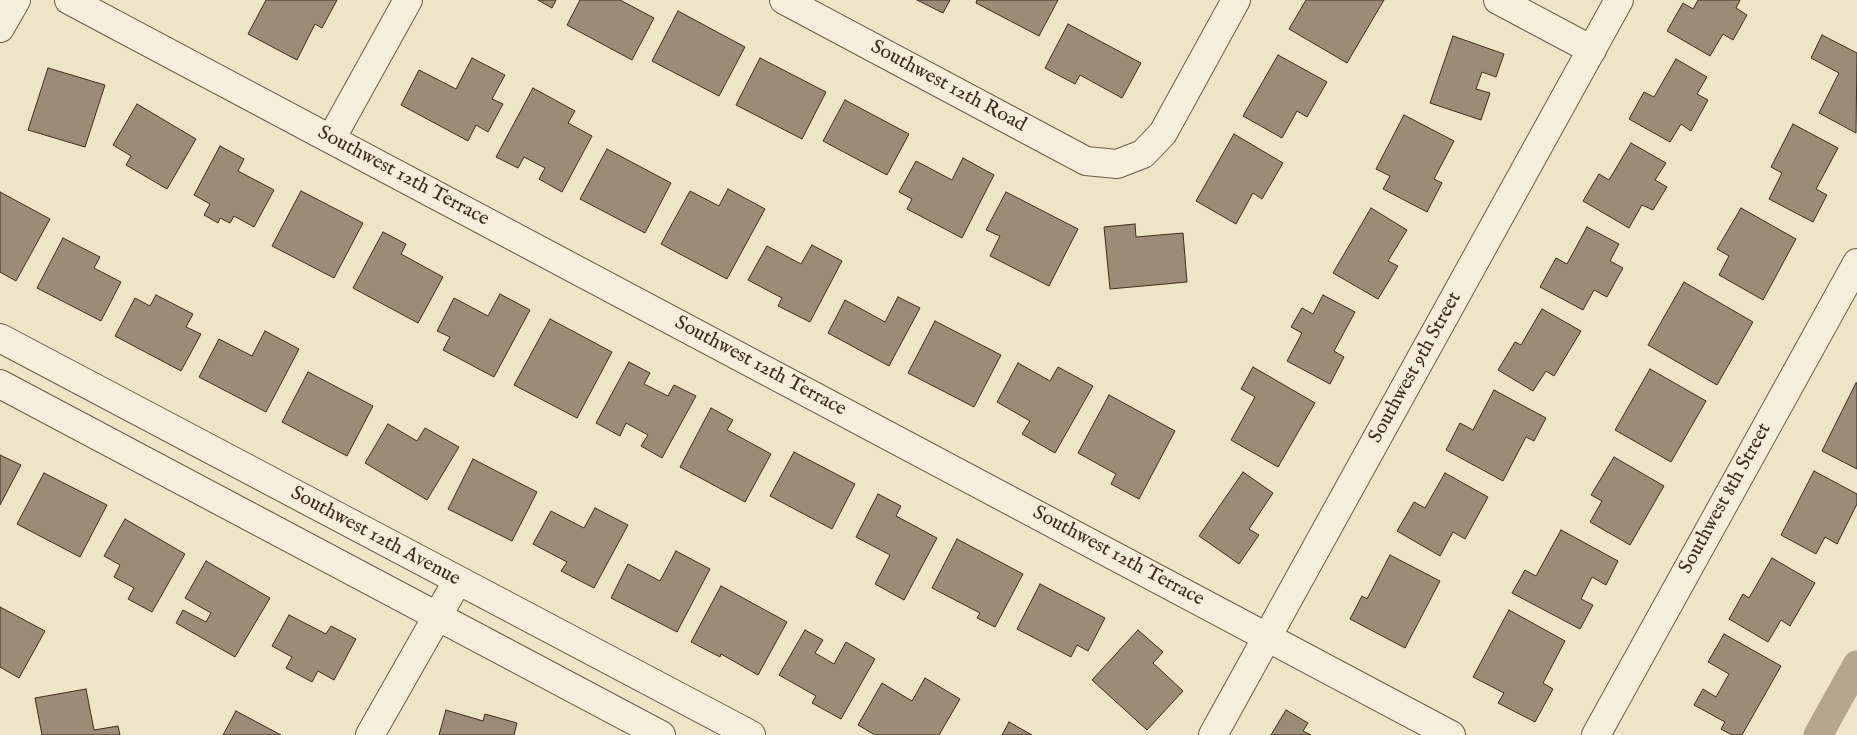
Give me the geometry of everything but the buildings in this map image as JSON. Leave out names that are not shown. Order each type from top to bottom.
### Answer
[{"type":"street","points":[[0,28],[16,0]]},
{"type":"street","name":"Southwest 12th Terrace","points":[[69,0],[1451,735]]},
{"type":"street","points":[[330,139],[408,0]]},
{"type":"street","name":"Southwest 12th Road","points":[[784,0],[1086,161],[1116,164],[1143,154],[1163,133],[1236,0]]},
{"type":"street","points":[[1498,0],[1592,50]]},
{"type":"street","name":"Southwest 9th Street","points":[[1213,735],[1619,0]]},
{"type":"street","name":"Southwest 8th Street","points":[[1596,735],[1857,263]]},
{"type":"street","name":"Southwest 12th Avenue","points":[[0,338],[751,735]]},
{"type":"street","name":"Southwest 12th Avenue","points":[[0,384],[660,735]]},
{"type":"street","points":[[370,735],[458,580]]},
{"type":"waterway","points":[[1818,735],[1857,665]]}]
